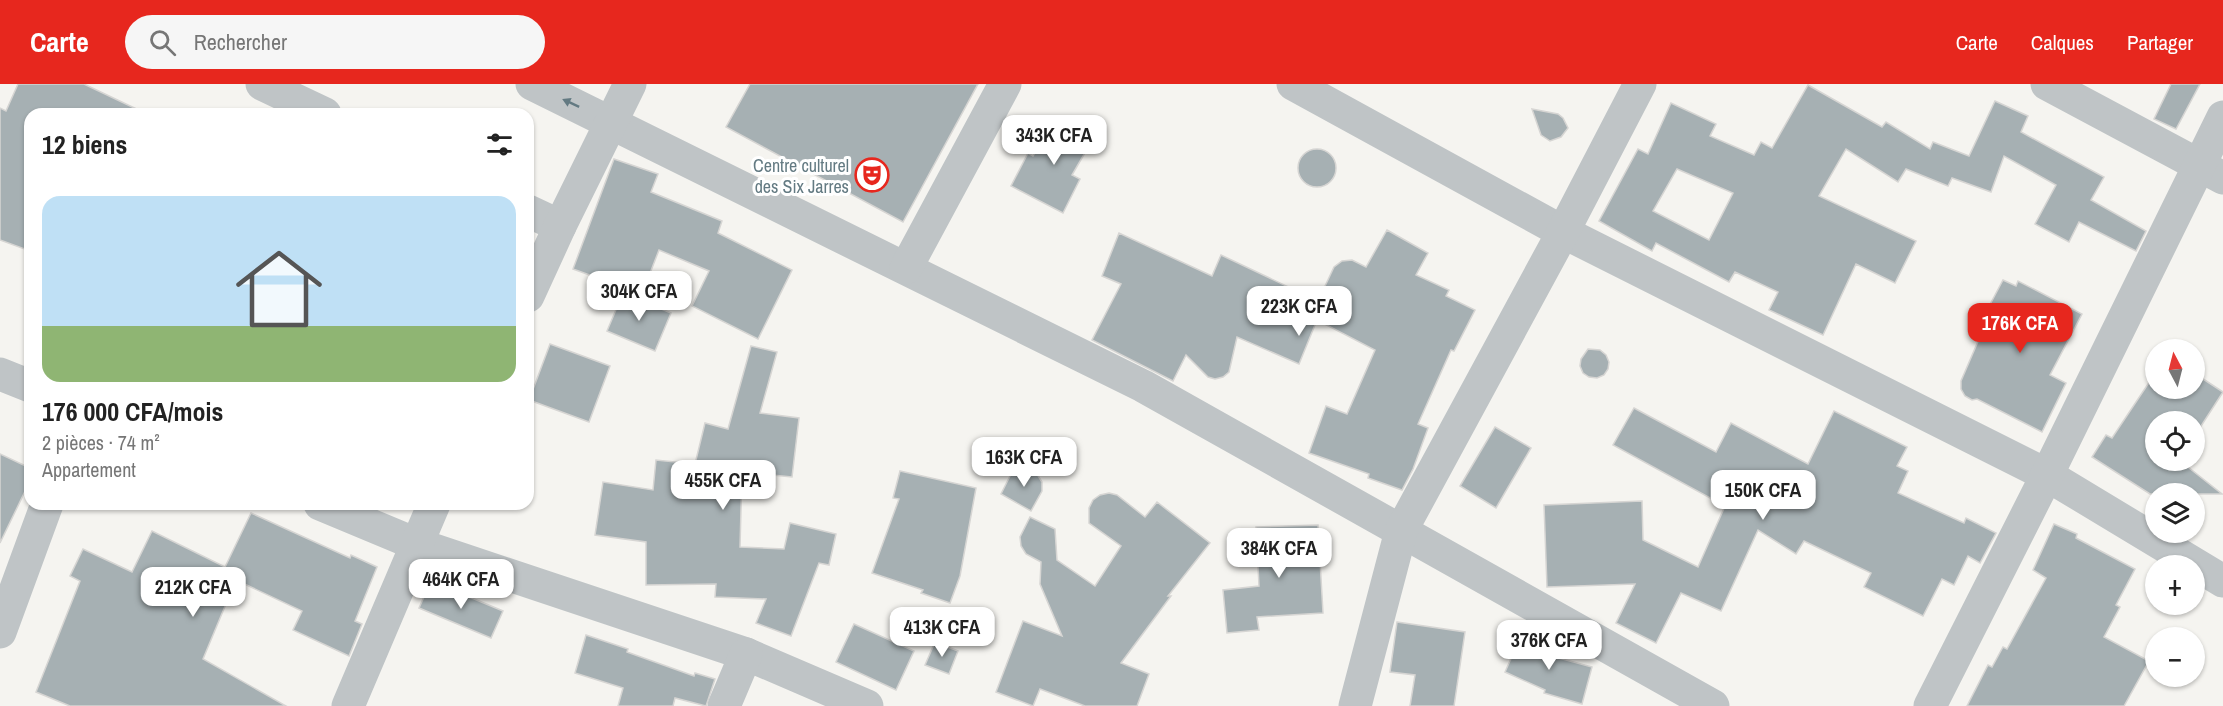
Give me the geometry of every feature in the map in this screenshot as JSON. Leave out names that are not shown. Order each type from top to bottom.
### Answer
[{"type":"street","points":[[262,84],[312,108]]},
{"type":"street","points":[[532,84],[1143,386],[1713,706]]},
{"type":"street","points":[[534,283],[610,121],[630,84]]},
{"type":"street","points":[[906,268],[1005,84]]},
{"type":"street","points":[[1293,84],[1563,232],[2047,475],[2223,581]]},
{"type":"street","points":[[1355,706],[1401,531],[1563,232],[1640,84]]},
{"type":"street","points":[[2047,84],[2210,172]]},
{"type":"street","points":[[1930,706],[2047,475],[2210,172],[2223,117]]},
{"type":"street","points":[[534,214],[560,226]]},
{"type":"street","points":[[0,374],[24,384]]},
{"type":"street","points":[[0,632],[46,510]]},
{"type":"street","points":[[334,510],[416,544],[746,654],[867,706]]},
{"type":"street","points":[[348,706],[431,510]]},
{"type":"street","points":[[724,706],[746,654]]},
{"type":"building","points":[[18,84],[84,84],[134,108],[24,108],[24,249],[0,240],[0,108],[6,111]]},
{"type":"building","name":"Centre culturel des Six Jarres","points":[[750,84],[978,84],[903,222],[726,127]]},
{"type":"building","points":[[2171,84],[2200,84],[2176,129],[2154,119]]},
{"type":"building","points":[[1808,85],[1882,127],[1886,122],[1930,149],[1933,142],[1969,156],[1995,101],[2028,116],[2021,132],[2104,177],[2091,200],[2146,231],[2136,251],[2079,222],[2069,242],[2035,224],[2056,185],[2004,156],[1991,192],[1952,178],[1948,186],[1906,169],[1898,182],[1846,149],[1819,196],[1916,241],[1895,283],[1856,264],[1823,335],[1769,310],[1778,292],[1735,272],[1729,282],[1656,243],[1652,251],[1599,221],[1638,149],[1648,154],[1671,103],[1716,124],[1710,136],[1754,155],[1761,142],[1772,148]],"holes":[[[1677,169],[1733,193],[1709,240],[1653,211]]]},
{"type":"building","points":[[1532,109],[1558,114],[1568,128],[1561,137],[1550,141],[1541,135]]},
{"type":"building","points":[[1055,118],[1093,139],[1072,175],[1080,179],[1063,213],[1011,186],[1028,153],[1033,156]]},
{"type":"building","points":[[1317,149],[1330,155],[1336,168],[1330,181],[1317,187],[1304,181],[1298,168],[1304,155]]},
{"type":"building","points":[[614,159],[658,174],[651,192],[722,221],[718,233],[792,270],[758,339],[692,306],[709,271],[659,250],[642,294],[573,269]]},
{"type":"building","points":[[1387,230],[1428,253],[1416,275],[1449,290],[1446,296],[1475,310],[1454,351],[1451,350],[1418,424],[1428,428],[1413,469],[1402,490],[1368,478],[1369,474],[1309,453],[1326,406],[1347,414],[1375,350],[1317,320],[1299,364],[1237,337],[1229,372],[1215,379],[1208,377],[1186,355],[1173,381],[1092,340],[1121,284],[1102,276],[1119,233],[1212,276],[1221,255],[1318,301],[1334,267],[1342,261],[1352,260],[1366,267]]},
{"type":"building","points":[[2003,280],[2016,286],[2018,281],[2082,314],[2050,375],[2066,383],[2042,432],[1977,399],[1972,400],[1965,396],[1961,389],[1961,381],[1982,332],[1977,329]]},
{"type":"building","points":[[623,293],[671,313],[655,351],[607,331]]},
{"type":"building","points":[[550,344],[610,366],[589,422],[534,402],[534,387]]},
{"type":"building","points":[[751,346],[777,352],[760,413],[799,418],[792,477],[742,472],[740,547],[784,549],[790,523],[836,534],[829,565],[819,563],[791,636],[756,623],[766,599],[715,597],[716,584],[646,585],[646,542],[595,535],[603,482],[653,490],[656,460],[695,464],[705,423],[728,429]]},
{"type":"building","points":[[1588,349],[1600,350],[1606,355],[1609,362],[1604,375],[1597,378],[1583,373],[1580,366],[1581,359]]},
{"type":"building","points":[[2205,380],[2223,392],[2205,420],[2205,411],[2145,411],[2145,471],[2193,471],[2222,494],[2205,494],[2205,483],[2145,483],[2145,491],[2092,457],[2106,435],[2112,438],[2145,388],[2145,399],[2205,399]]},
{"type":"building","points":[[1634,408],[1716,452],[1731,423],[1808,464],[1834,411],[1907,447],[1897,466],[1908,471],[1898,493],[1964,523],[1966,518],[1996,533],[1980,563],[1968,556],[1954,585],[1942,579],[1923,616],[1864,587],[1871,573],[1804,541],[1796,554],[1758,530],[1721,611],[1681,593],[1656,643],[1616,623],[1635,584],[1547,587],[1544,505],[1642,501],[1643,540],[1698,567],[1725,506],[1613,445]]},
{"type":"building","points":[[1495,427],[1531,448],[1496,508],[1460,486]]},
{"type":"building","points":[[0,454],[24,465],[24,493],[0,543]]},
{"type":"building","points":[[1020,470],[1029,470],[1037,474],[1042,482],[1042,491],[1031,511],[1001,494],[1011,474]]},
{"type":"building","points":[[900,471],[976,488],[960,576],[950,603],[921,593],[923,590],[872,573],[899,499],[893,498]]},
{"type":"building","points":[[1109,493],[1117,495],[1145,517],[1157,502],[1210,543],[1168,596],[1171,596],[1121,663],[1149,674],[1137,706],[1085,706],[1040,689],[1033,706],[996,692],[1023,621],[1062,636],[1040,584],[1041,562],[1026,554],[1021,546],[1020,537],[1030,517],[1055,529],[1057,560],[1095,586],[1121,546],[1089,523],[1089,508],[1093,500]]},
{"type":"building","points":[[251,513],[350,558],[351,555],[377,567],[355,621],[362,624],[349,656],[293,630],[302,611],[236,580],[203,659],[286,706],[70,706],[36,692],[80,581],[70,576],[83,549],[132,572],[152,531],[225,567]]},
{"type":"building","points":[[2054,524],[2077,534],[2076,538],[2135,569],[2116,605],[2120,607],[2104,637],[2145,659],[2145,668],[2124,706],[1967,706],[1988,665],[1992,667],[2003,647],[2007,649],[2046,578],[2033,570]]},
{"type":"building","points":[[1318,525],[1323,613],[1257,617],[1259,630],[1227,633],[1223,590],[1259,586],[1256,527]]},
{"type":"building","points":[[431,581],[503,611],[491,638],[419,608]]},
{"type":"building","points":[[1397,622],[1465,632],[1454,706],[1410,706],[1415,675],[1390,672]]},
{"type":"building","points":[[854,624],[914,651],[896,690],[836,662]]},
{"type":"building","points":[[586,635],[628,649],[627,652],[694,676],[695,673],[715,679],[706,706],[675,698],[673,706],[618,706],[623,688],[575,673]]},
{"type":"building","points":[[1521,636],[1557,652],[1555,657],[1592,667],[1582,704],[1544,693],[1545,690],[1505,672]]},
{"type":"building","points":[[935,642],[958,651],[949,674],[925,665]]},
{"type":"place","name":"Centre culturel des Six Jarres","points":[[872,175]]}]
